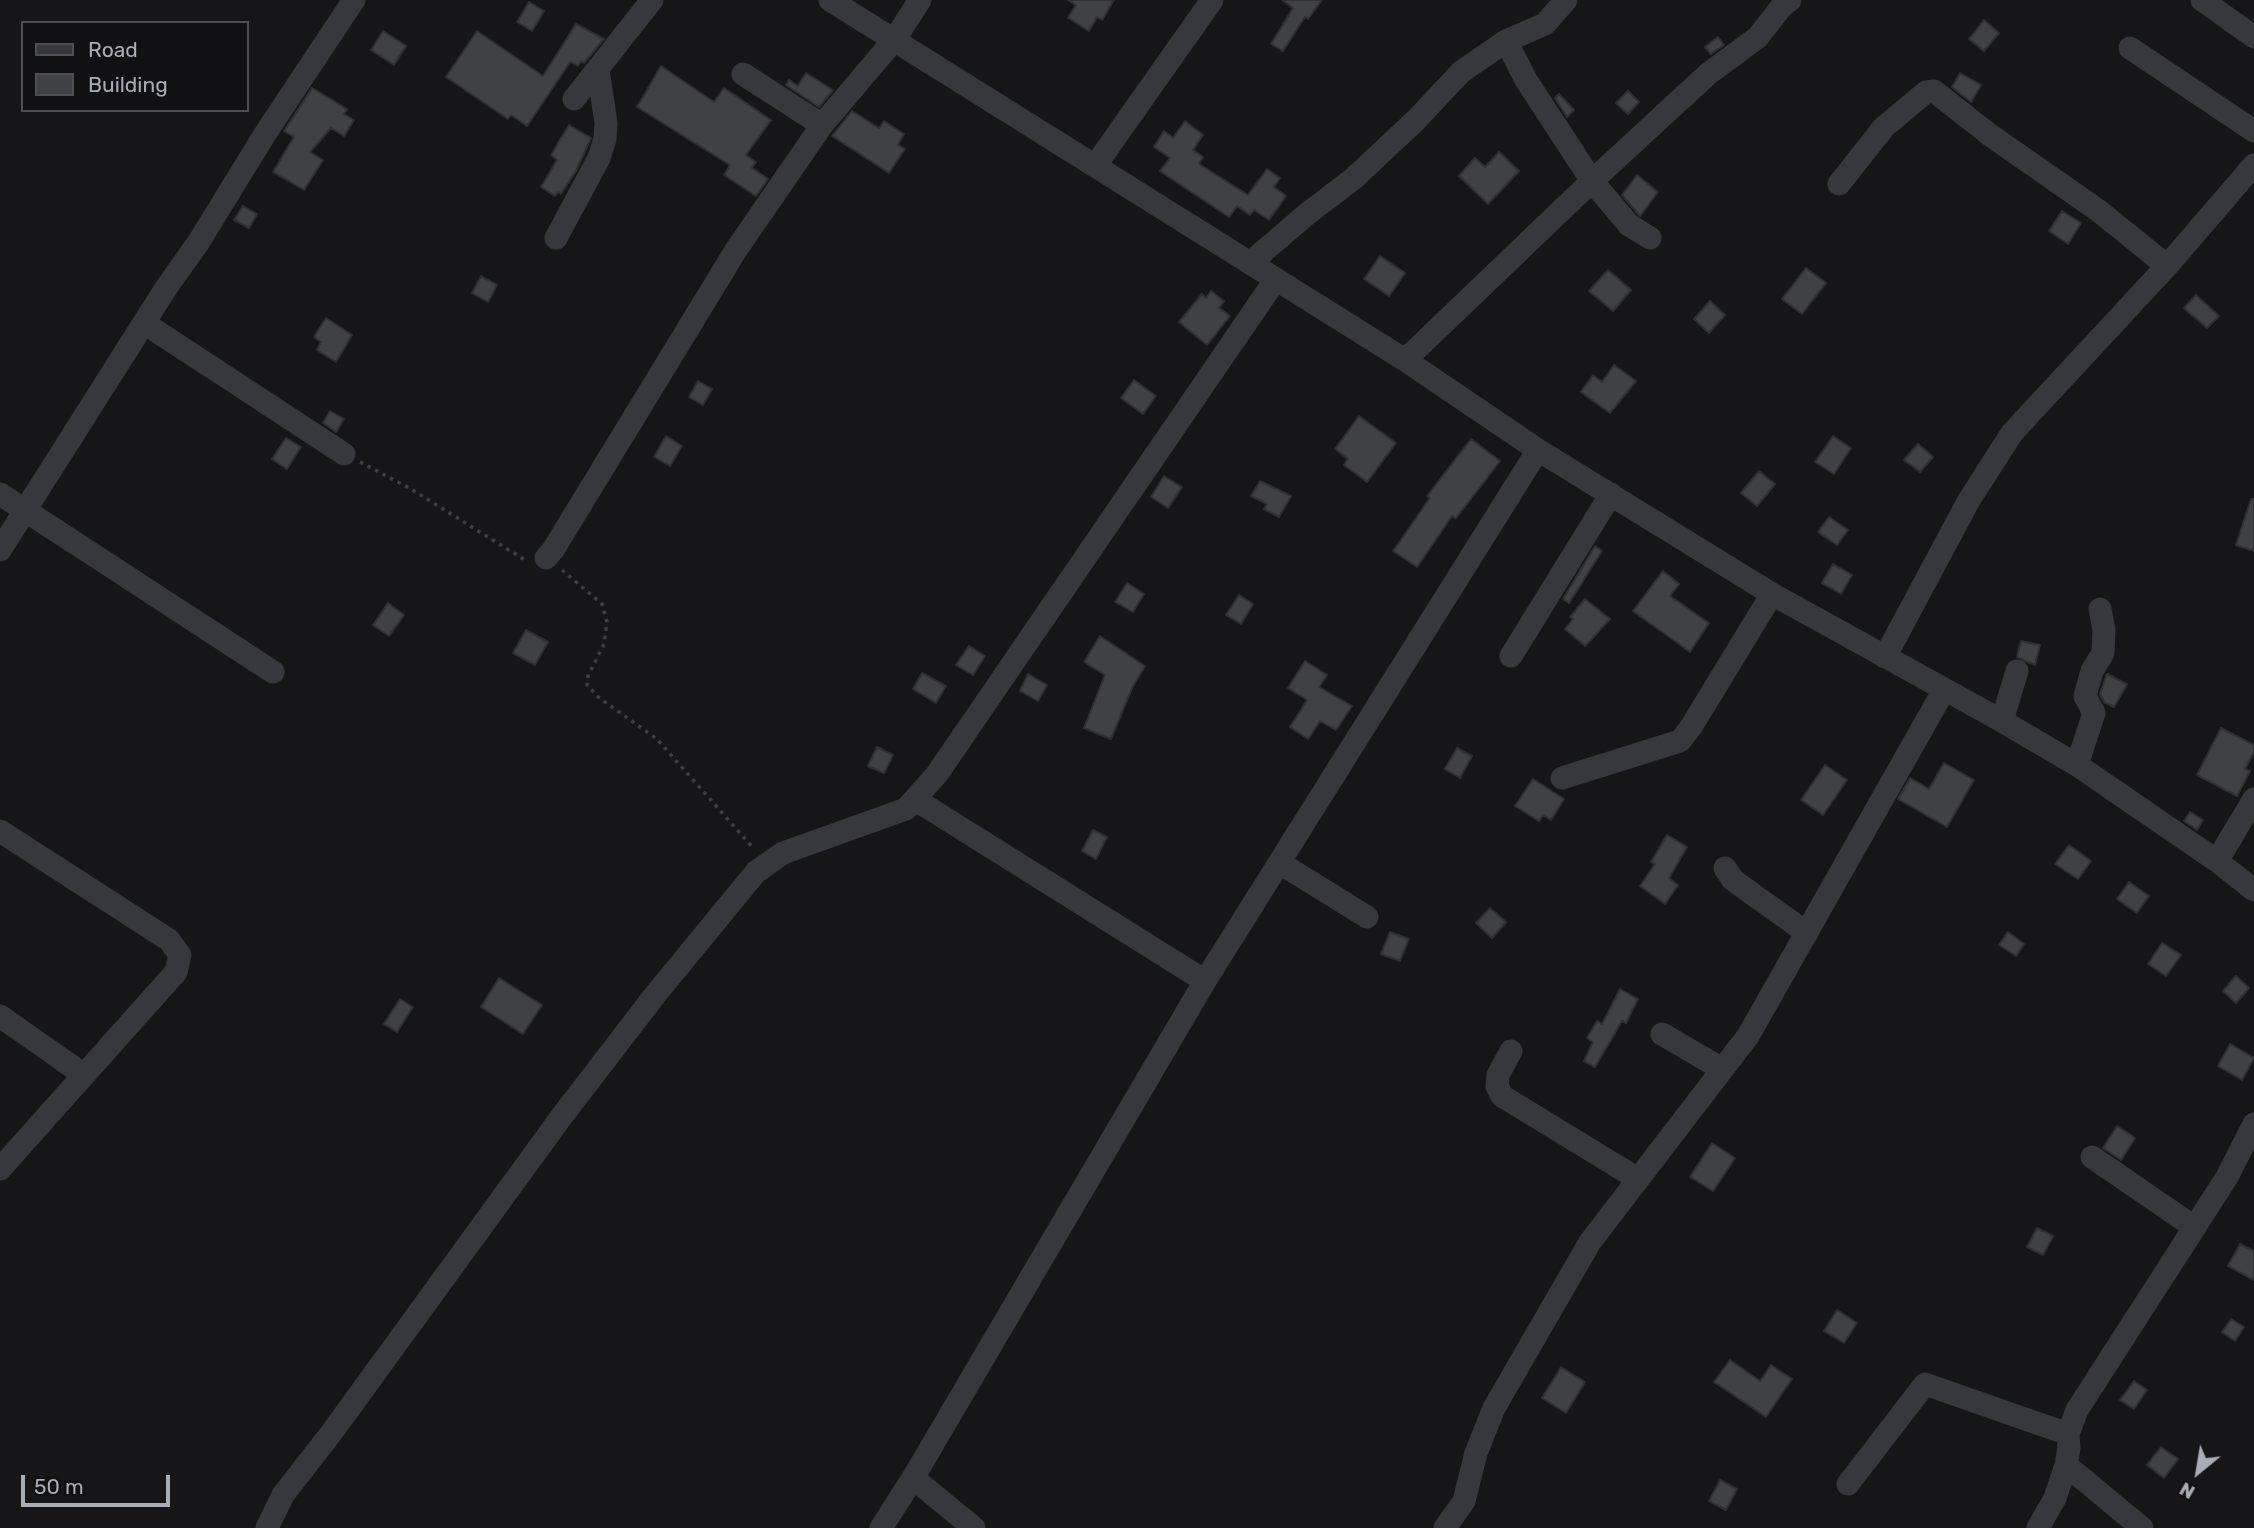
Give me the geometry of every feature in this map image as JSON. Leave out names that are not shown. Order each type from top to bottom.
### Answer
[{"type":"street","points":[[0,550],[354,0]]},
{"type":"street","points":[[574,99],[652,0]]},
{"type":"street","points":[[831,0],[1405,360],[1538,450],[1772,594],[2077,765],[2217,861],[2254,890]]},
{"type":"street","points":[[546,558],[736,250],[822,125],[894,40],[920,0]]},
{"type":"street","points":[[1095,166],[1212,0]]},
{"type":"street","points":[[1250,263],[1353,179],[1416,120],[1461,72],[1506,41],[1545,24],[1566,0]]},
{"type":"street","points":[[1405,360],[1721,62],[1758,37],[1782,6],[1790,0]]},
{"type":"street","points":[[2202,0],[2254,37]]},
{"type":"street","points":[[1506,41],[1526,80],[1592,181],[1629,225],[1650,238]]},
{"type":"street","points":[[2130,48],[2254,131]]},
{"type":"street","points":[[556,238],[599,158],[606,139],[598,69]]},
{"type":"street","points":[[743,74],[822,125]]},
{"type":"street","points":[[1839,184],[1891,120],[1926,92],[1934,91],[1990,135],[2099,211],[2167,266]]},
{"type":"street","points":[[1885,657],[1969,500],[2012,433],[2167,266],[2254,164]]},
{"type":"street","points":[[267,1528],[283,1495],[332,1432],[562,1116],[756,872],[783,853],[906,809],[916,800],[937,774],[1276,279]]},
{"type":"street","points":[[144,323],[344,454]]},
{"type":"street","points":[[881,1528],[1205,981],[1538,450]]},
{"type":"street","points":[[0,494],[273,672]]},
{"type":"street","points":[[1511,656],[1611,494]]},
{"type":"street","points":[[1562,778],[1680,741],[1772,594]]},
{"type":"street","points":[[2077,765],[2094,713],[2085,696],[2092,671],[2103,653],[2104,630],[2100,609]]},
{"type":"street","points":[[2002,721],[2017,671]]},
{"type":"street","points":[[1445,1528],[1464,1502],[1480,1443],[1494,1408],[1590,1242],[1748,1036],[1944,690]]},
{"type":"street","points":[[2217,861],[2254,799]]},
{"type":"street","points":[[916,800],[1205,981]]},
{"type":"street","points":[[0,831],[169,940],[180,955],[176,972],[0,1169]]},
{"type":"street","points":[[1280,863],[1367,917]]},
{"type":"street","points":[[1725,868],[1733,880],[1807,933]]},
{"type":"street","points":[[0,1016],[84,1075]]},
{"type":"street","points":[[1662,1034],[1722,1069]]},
{"type":"street","points":[[1511,1051],[1497,1086],[1502,1096],[1638,1179]]},
{"type":"street","points":[[2038,1528],[2054,1498],[2066,1465],[2069,1448],[2067,1434],[2077,1410],[2227,1177],[2254,1124]]},
{"type":"street","points":[[2092,1157],[2194,1227]]},
{"type":"street","points":[[1848,1484],[1925,1384],[2067,1434]]},
{"type":"street","points":[[2066,1465],[2142,1528]]},
{"type":"street","points":[[913,1478],[974,1528]]},
{"type":"path","points":[[344,454],[411,489],[519,557],[530,562],[546,558],[584,586],[602,604],[607,622],[604,644],[588,676],[587,685],[598,697],[657,739],[768,863]]},
{"type":"building","points":[[1068,0],[1114,0],[1102,20],[1097,17],[1089,31],[1068,18],[1076,5]]},
{"type":"building","points":[[1282,0],[1322,0],[1308,19],[1305,17],[1283,51],[1271,44],[1293,8]]},
{"type":"building","points":[[529,2],[544,11],[532,31],[517,22]]},
{"type":"building","points":[[1984,20],[1999,33],[1984,51],[1969,39]]},
{"type":"building","points":[[576,24],[604,39],[584,63],[581,61],[578,66],[571,62],[568,65],[527,126],[511,115],[508,119],[446,77],[477,31],[543,76]]},
{"type":"building","points":[[383,31],[406,46],[394,65],[371,50]]},
{"type":"building","points":[[1718,37],[1724,45],[1711,54],[1705,47]]},
{"type":"building","points":[[661,66],[714,102],[724,88],[771,120],[746,155],[756,162],[752,168],[768,179],[756,196],[724,175],[730,165],[637,107]]},
{"type":"building","points":[[806,73],[833,90],[819,107],[786,85],[789,80],[798,86]]},
{"type":"building","points":[[1960,73],[1981,85],[1971,102],[1952,87]]},
{"type":"building","points":[[312,88],[347,109],[344,114],[354,120],[344,136],[331,128],[310,152],[323,160],[304,190],[273,172],[294,137],[284,131]]},
{"type":"building","points":[[1628,91],[1639,102],[1628,114],[1616,103]]},
{"type":"building","points":[[1559,94],[1574,110],[1567,117],[1555,98]]},
{"type":"building","points":[[852,111],[879,128],[884,121],[904,134],[898,145],[905,149],[889,173],[832,136]]},
{"type":"building","points":[[1185,121],[1203,135],[1193,150],[1203,157],[1199,164],[1248,195],[1267,169],[1280,178],[1274,187],[1286,196],[1269,220],[1254,210],[1250,215],[1237,206],[1229,217],[1160,171],[1170,158],[1154,147],[1164,131],[1173,138]]},
{"type":"building","points":[[569,125],[591,138],[576,171],[561,194],[558,192],[555,196],[541,187],[557,160],[551,155]]},
{"type":"building","points":[[1499,152],[1519,171],[1488,204],[1459,176],[1475,158],[1485,167]]},
{"type":"building","points":[[1637,175],[1658,192],[1640,216],[1622,195]]},
{"type":"building","points":[[243,206],[257,214],[249,228],[234,220]]},
{"type":"building","points":[[2062,211],[2081,223],[2068,244],[2049,231]]},
{"type":"building","points":[[1380,256],[1405,273],[1389,296],[1364,279]]},
{"type":"building","points":[[1806,268],[1826,283],[1802,314],[1782,299]]},
{"type":"building","points":[[1608,270],[1631,290],[1613,311],[1589,291]]},
{"type":"building","points":[[481,276],[497,285],[488,302],[472,293]]},
{"type":"building","points":[[1211,291],[1224,301],[1219,308],[1230,316],[1207,345],[1179,322],[1202,294],[1206,298]]},
{"type":"building","points":[[2196,295],[2219,316],[2207,328],[2184,308]]},
{"type":"building","points":[[1710,301],[1725,315],[1709,333],[1694,319]]},
{"type":"building","points":[[326,318],[352,335],[336,362],[317,350],[321,342],[314,337]]},
{"type":"building","points":[[1614,365],[1636,381],[1610,413],[1581,392],[1593,375],[1602,382]]},
{"type":"building","points":[[1134,380],[1156,396],[1143,414],[1121,398]]},
{"type":"building","points":[[698,381],[712,389],[703,405],[689,397]]},
{"type":"building","points":[[330,411],[344,419],[336,432],[323,423]]},
{"type":"building","points":[[1359,416],[1396,443],[1367,482],[1344,465],[1348,459],[1335,449]]},
{"type":"building","points":[[666,436],[682,446],[670,466],[654,457]]},
{"type":"building","points":[[1833,436],[1851,448],[1834,474],[1815,462]]},
{"type":"building","points":[[286,438],[301,447],[287,469],[272,459]]},
{"type":"building","points":[[1471,439],[1500,461],[1456,518],[1452,516],[1417,567],[1393,551],[1430,498],[1427,496]]},
{"type":"building","points":[[1918,444],[1933,457],[1920,472],[1904,460]]},
{"type":"building","points":[[1759,471],[1775,484],[1757,506],[1741,493]]},
{"type":"building","points":[[1164,476],[1182,487],[1168,508],[1151,497]]},
{"type":"building","points":[[1260,481],[1291,496],[1279,517],[1264,509],[1267,504],[1251,496]]},
{"type":"building","points":[[2251,499],[2254,499],[2254,551],[2236,545]]},
{"type":"building","points":[[1829,517],[1848,530],[1837,545],[1818,532]]},
{"type":"building","points":[[1595,546],[1602,551],[1569,603],[1563,599]]},
{"type":"building","points":[[1833,564],[1852,575],[1841,594],[1822,583]]},
{"type":"building","points":[[1663,571],[1679,584],[1670,596],[1709,623],[1690,652],[1633,611]]},
{"type":"building","points":[[1127,583],[1144,594],[1133,612],[1115,602]]},
{"type":"building","points":[[1239,595],[1253,604],[1241,624],[1226,615]]},
{"type":"building","points":[[1585,599],[1610,619],[1585,646],[1565,629],[1573,619],[1570,617]]},
{"type":"building","points":[[388,603],[404,615],[389,636],[373,625]]},
{"type":"building","points":[[526,630],[548,642],[535,665],[513,653]]},
{"type":"building","points":[[1100,636],[1145,666],[1132,688],[1111,739],[1084,728],[1105,675],[1084,662]]},
{"type":"building","points":[[2021,641],[2040,645],[2035,665],[2017,657]]},
{"type":"building","points":[[969,646],[985,656],[973,675],[956,665]]},
{"type":"building","points":[[1305,661],[1327,675],[1319,687],[1352,706],[1336,730],[1320,721],[1308,739],[1290,727],[1307,700],[1288,688]]},
{"type":"building","points":[[922,673],[946,686],[936,703],[913,689]]},
{"type":"building","points":[[1028,674],[1047,685],[1038,701],[1020,691]]},
{"type":"building","points":[[2107,674],[2127,684],[2114,707],[2104,702],[2100,694]]},
{"type":"building","points":[[2221,728],[2254,745],[2254,752],[2245,769],[2250,771],[2237,796],[2197,775]]},
{"type":"building","points":[[877,747],[893,755],[884,773],[868,766]]},
{"type":"building","points":[[1457,748],[1472,756],[1460,778],[1445,769]]},
{"type":"building","points":[[1944,763],[1974,780],[1947,827],[1898,799],[1910,778],[1929,789]]},
{"type":"building","points":[[1825,765],[1847,780],[1823,815],[1801,800]]},
{"type":"building","points":[[1533,779],[1564,799],[1551,820],[1543,815],[1539,821],[1515,806]]},
{"type":"building","points":[[2190,812],[2203,820],[2197,830],[2184,821]]},
{"type":"building","points":[[1093,830],[1107,837],[1096,859],[1082,851]]},
{"type":"building","points":[[1667,835],[1687,847],[1669,878],[1678,885],[1665,904],[1640,886],[1655,864],[1651,862]]},
{"type":"building","points":[[2069,845],[2091,861],[2078,879],[2055,864]]},
{"type":"building","points":[[2129,882],[2149,896],[2137,913],[2117,899]]},
{"type":"building","points":[[1490,908],[1506,922],[1492,938],[1476,923]]},
{"type":"building","points":[[1390,932],[1409,939],[1400,961],[1381,954]]},
{"type":"building","points":[[2008,932],[2024,944],[2016,956],[1999,945]]},
{"type":"building","points":[[2162,943],[2181,955],[2166,976],[2148,964]]},
{"type":"building","points":[[2236,976],[2249,988],[2236,1003],[2223,991]]},
{"type":"building","points":[[499,978],[542,1005],[523,1034],[481,1007]]},
{"type":"building","points":[[1620,989],[1638,999],[1626,1023],[1622,1021],[1595,1067],[1584,1061],[1593,1042],[1587,1038],[1597,1021],[1602,1024]]},
{"type":"building","points":[[400,999],[413,1007],[397,1032],[384,1024]]},
{"type":"building","points":[[2230,1044],[2254,1058],[2242,1080],[2218,1066]]},
{"type":"building","points":[[2117,1126],[2135,1138],[2121,1160],[2103,1148]]},
{"type":"building","points":[[1712,1143],[1735,1158],[1713,1191],[1690,1177]]},
{"type":"building","points":[[2037,1228],[2053,1236],[2043,1255],[2027,1247]]},
{"type":"building","points":[[2240,1244],[2254,1251],[2254,1280],[2228,1266]]},
{"type":"building","points":[[1837,1310],[1857,1323],[1844,1343],[1824,1331]]},
{"type":"building","points":[[2231,1319],[2244,1327],[2235,1341],[2222,1332]]},
{"type":"building","points":[[1730,1360],[1760,1381],[1771,1365],[1792,1379],[1766,1417],[1714,1382]]},
{"type":"building","points":[[1561,1367],[1585,1382],[1566,1413],[1542,1398]]},
{"type":"building","points":[[2134,1381],[2147,1390],[2134,1409],[2120,1400]]},
{"type":"building","points":[[2161,1447],[2178,1459],[2164,1478],[2147,1465]]},
{"type":"building","points":[[1720,1480],[1737,1489],[1726,1510],[1709,1501]]}]
